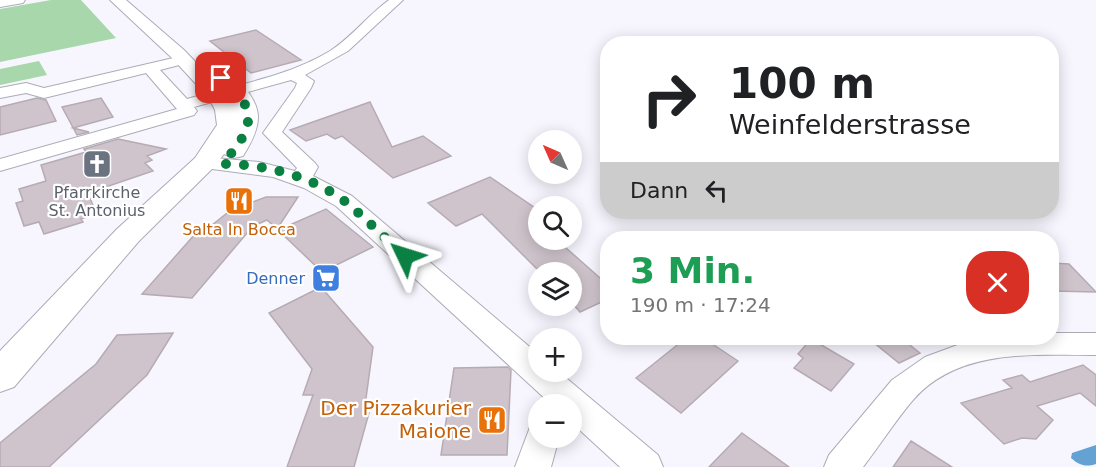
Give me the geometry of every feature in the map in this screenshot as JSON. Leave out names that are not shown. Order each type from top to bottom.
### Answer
[{"type":"main road","points":[[0,376],[111,256],[140,236],[213,164],[233,151],[249,119],[245,104],[180,57],[117,0]]},
{"type":"street","points":[[0,3],[19,0]]},
{"type":"street","points":[[183,105],[290,73],[335,54],[397,0]]},
{"type":"street","points":[[0,93],[26,88],[44,93],[151,69],[180,57]]},
{"type":"street","points":[[0,165],[188,111],[151,69]]},
{"type":"street","points":[[290,73],[306,81],[302,94],[279,120],[272,133],[308,167],[301,178]]},
{"type":"street","points":[[213,164],[241,164],[283,172],[325,189],[344,201],[559,394]]},
{"type":"street","points":[[1059,344],[1096,344]]},
{"type":"street","points":[[842,467],[903,389],[936,365],[971,351],[1013,345]]},
{"type":"street","points":[[582,414],[645,467]]},
{"type":"street","points":[[533,467],[539,448]]},
{"type":"green space","points":[[51,0],[81,0],[116,38],[0,62],[0,9]]},
{"type":"green space","points":[[39,61],[47,75],[0,85],[0,69]]},
{"type":"water","points":[[1096,445],[1096,464],[1083,465],[1071,458],[1072,453]]},
{"type":"building","points":[[256,30],[301,60],[251,73],[210,41]]},
{"type":"building","points":[[37,98],[46,100],[56,121],[0,135],[0,107]]},
{"type":"building","points":[[101,98],[113,117],[73,128],[62,107]]},
{"type":"building","points":[[370,102],[392,147],[423,136],[451,156],[393,178],[342,136],[335,139],[327,134],[306,141],[290,130]]},
{"type":"building","points":[[73,128],[89,132],[77,135]]},
{"type":"building","points":[[118,139],[166,149],[147,156],[152,160],[145,163],[153,171],[88,193],[94,208],[89,209],[92,215],[81,219],[83,222],[44,234],[39,222],[24,226],[16,203],[23,201],[19,189],[46,181],[41,165],[86,152],[84,149]]},
{"type":"building","points":[[490,177],[528,203],[528,250],[568,250],[582,262],[530,262],[482,214],[456,226],[428,203]]},
{"type":"building","points":[[266,197],[298,197],[277,229],[267,220],[253,226],[192,298],[142,294],[196,233],[202,233],[231,210]]},
{"type":"building","points":[[326,209],[373,247],[322,272],[278,230]]},
{"type":"building","points":[[582,262],[600,278],[600,303],[582,311]]},
{"type":"building","points":[[1059,263],[1069,264],[1096,292],[1059,291]]},
{"type":"building","points":[[321,287],[373,347],[364,413],[369,413],[354,467],[287,467],[313,395],[303,395],[312,369],[269,313]]},
{"type":"building","points":[[173,333],[147,375],[49,467],[0,467],[0,443],[96,364],[117,335]]},
{"type":"building","points":[[677,345],[714,345],[738,361],[681,413],[636,378]]},
{"type":"building","points":[[806,345],[821,345],[854,364],[831,391],[794,368],[803,358],[798,354]]},
{"type":"building","points":[[877,345],[910,345],[920,353],[899,363]]},
{"type":"building","points":[[1083,365],[1096,375],[1096,406],[1080,393],[1037,406],[1053,420],[1036,439],[1022,438],[1004,444],[961,403],[1012,388],[1003,380],[1022,375],[1030,382]]},
{"type":"building","points":[[508,367],[511,370],[507,455],[441,455],[454,368]]},
{"type":"building","points":[[742,433],[789,467],[709,467]]},
{"type":"building","points":[[911,441],[952,467],[893,467]]},
{"type":"place","name":"Pfarrkirche St. Antonius","points":[[97,164]]},
{"type":"place","name":"Salta In Bocca","points":[[239,201]]},
{"type":"place","name":"Denner","points":[[326,278]]},
{"type":"place","name":"Der Pizzakurier Maione","points":[[492,420]]},
{"type":"route","points":[[221,78],[241,96],[249,113],[246,128],[239,142],[222,164],[241,164],[283,172],[325,189],[344,201],[405,256]]}]
